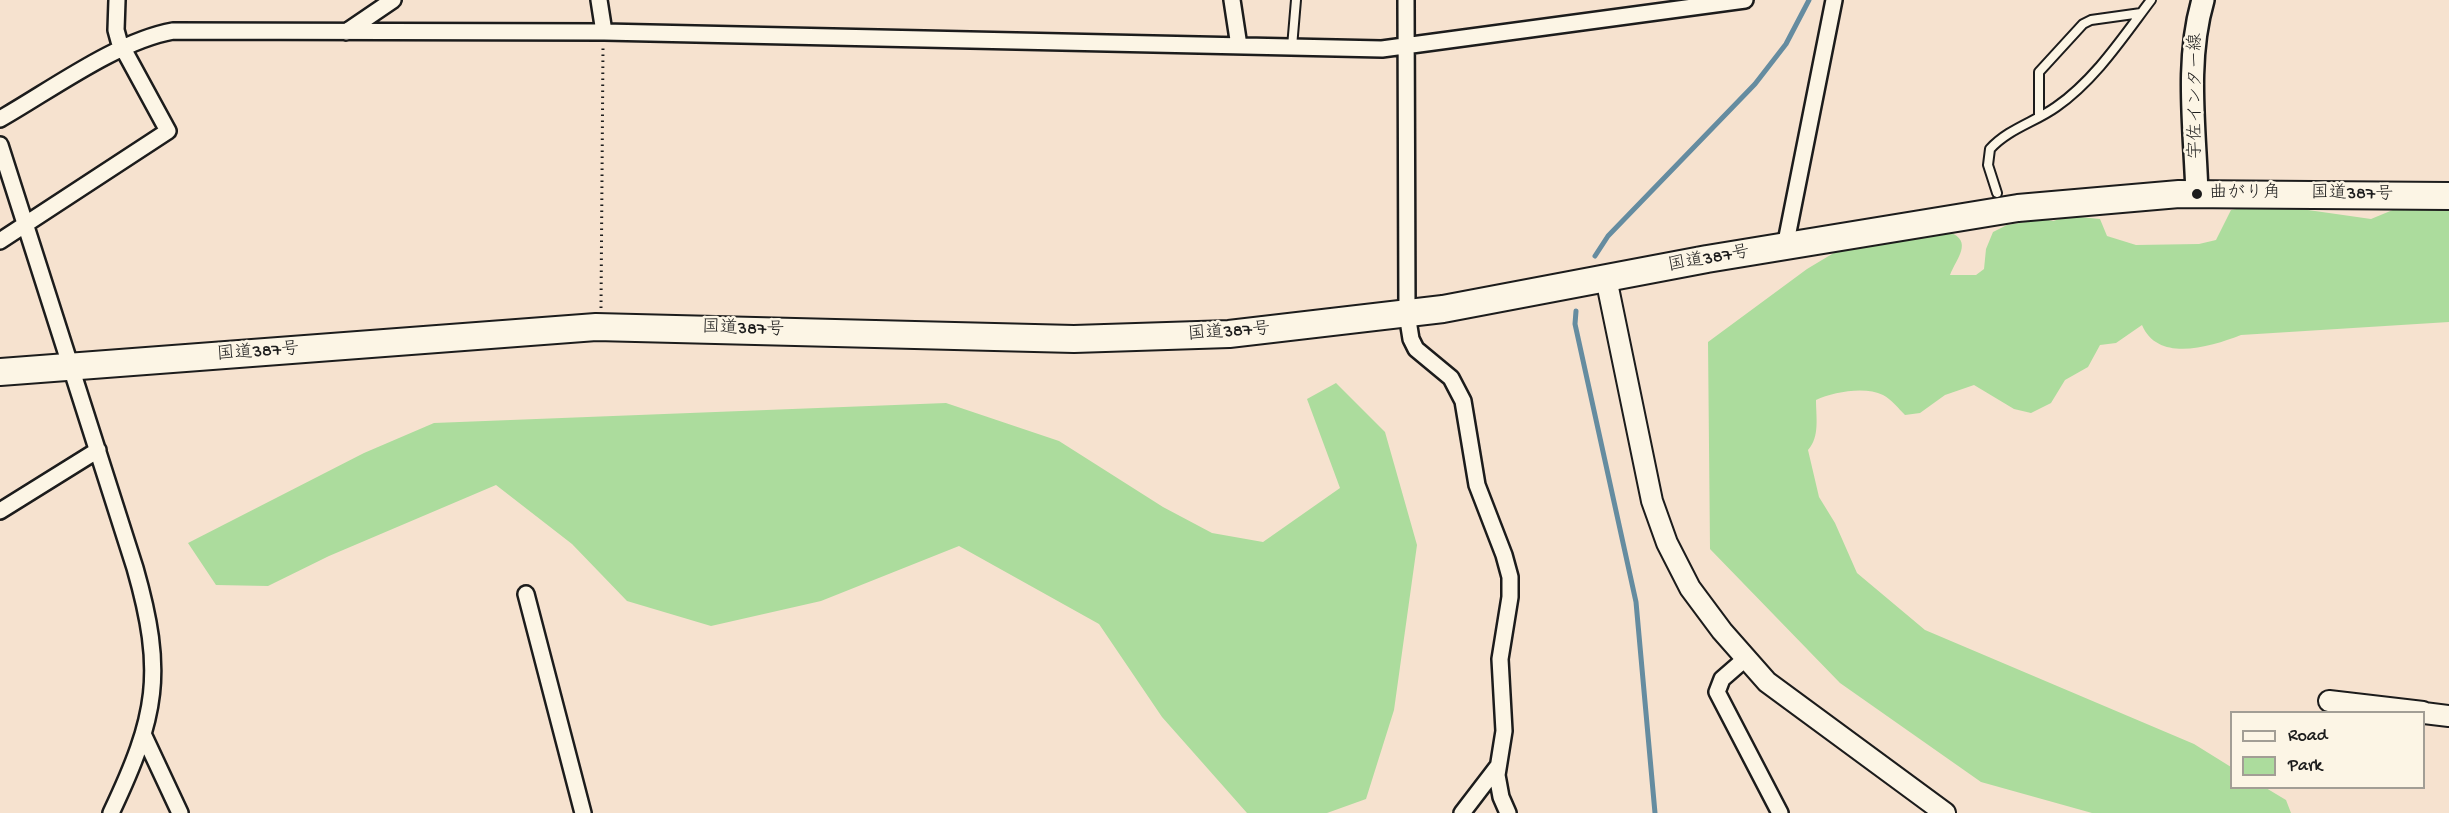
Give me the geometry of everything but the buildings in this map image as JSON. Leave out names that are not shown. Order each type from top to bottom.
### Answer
[{"type":"highway","name":"国道387号","points":[[0,372],[602,327],[1074,339],[1267,331],[1407,314],[1980,213],[2058,204],[2197,194],[2449,196]]},
{"type":"main road","name":"宇佐インター線","points":[[2197,194],[2193,59],[2196,26],[2203,0]]},
{"type":"street","points":[[0,241],[168,131],[123,48],[116,30],[117,0]]},
{"type":"street","points":[[346,32],[393,0]]},
{"type":"street","points":[[599,0],[604,32]]},
{"type":"street","points":[[1232,0],[1239,46]]},
{"type":"street","points":[[1406,0],[1407,314],[1411,339],[1416,349],[1451,378],[1463,401],[1477,485],[1504,555],[1509,577],[1510,597],[1500,659],[1504,720],[1498,766],[1498,786],[1508,813]]},
{"type":"street","points":[[0,119],[123,48],[173,31],[604,32],[1406,48],[1699,3],[1745,0]]},
{"type":"street","points":[[1785,247],[1834,0]]},
{"type":"street","points":[[0,146],[137,576],[152,640],[153,690],[144,736],[135,764],[111,813]]},
{"type":"street","points":[[1606,278],[1640,448],[1663,533],[1690,588],[1745,659],[1786,698],[1945,813]]},
{"type":"street","points":[[0,511],[98,450]]},
{"type":"street","points":[[526,594],[584,813]]},
{"type":"street","points":[[1745,659],[1722,679],[1717,692],[1780,813]]},
{"type":"street","points":[[2329,701],[2414,711]]},
{"type":"street","points":[[2425,712],[2449,716]]},
{"type":"street","points":[[144,736],[180,813]]},
{"type":"street","points":[[1462,813],[1498,766]]},
{"type":"lane","points":[[1292,47],[1296,0]]},
{"type":"lane","points":[[1997,193],[1988,165],[1990,149],[2002,138],[2057,106],[2090,77],[2151,0]]},
{"type":"lane","points":[[2040,117],[2039,72],[2083,24],[2091,20],[2141,13]]},
{"type":"path","points":[[602,327],[604,32]]},
{"type":"green space","points":[[2437,206],[2449,209],[2449,322],[2241,335],[2215,344],[2186,349],[2160,344],[2150,337],[2142,325],[2116,343],[2100,345],[2088,367],[2065,380],[2051,403],[2031,413],[2014,409],[1974,385],[1945,395],[1920,413],[1905,415],[1886,397],[1876,392],[1840,393],[1816,400],[1816,433],[1808,450],[1819,497],[1835,523],[1857,573],[1925,630],[2194,744],[2230,766],[2230,789],[2268,789],[2286,800],[2291,813],[2092,813],[1981,782],[1840,683],[1710,549],[1708,342],[1807,269],[1857,239],[1949,232],[1961,240],[1962,245],[1950,275],[1976,275],[1984,269],[1986,249],[1993,232],[2007,225],[2044,219],[2053,221],[2070,216],[2100,219],[2107,236],[2136,245],[2199,244],[2216,240],[2231,210],[2247,207],[2301,209],[2371,219],[2400,207]]},
{"type":"green space","points":[[1336,383],[1385,432],[1417,545],[1394,710],[1366,799],[1327,813],[1247,813],[1162,717],[1099,624],[959,546],[821,601],[711,626],[627,601],[572,544],[496,485],[329,556],[268,586],[216,585],[188,543],[364,453],[434,423],[946,403],[1059,441],[1163,507],[1212,533],[1263,542],[1340,488],[1307,399]]},
{"type":"waterway","points":[[1595,256],[1608,236],[1755,84],[1786,44],[1809,0]]},
{"type":"waterway","points":[[1576,311],[1575,324],[1636,602],[1655,813]]},
{"type":"place","name":"曲がり角","points":[[2197,194]]}]
